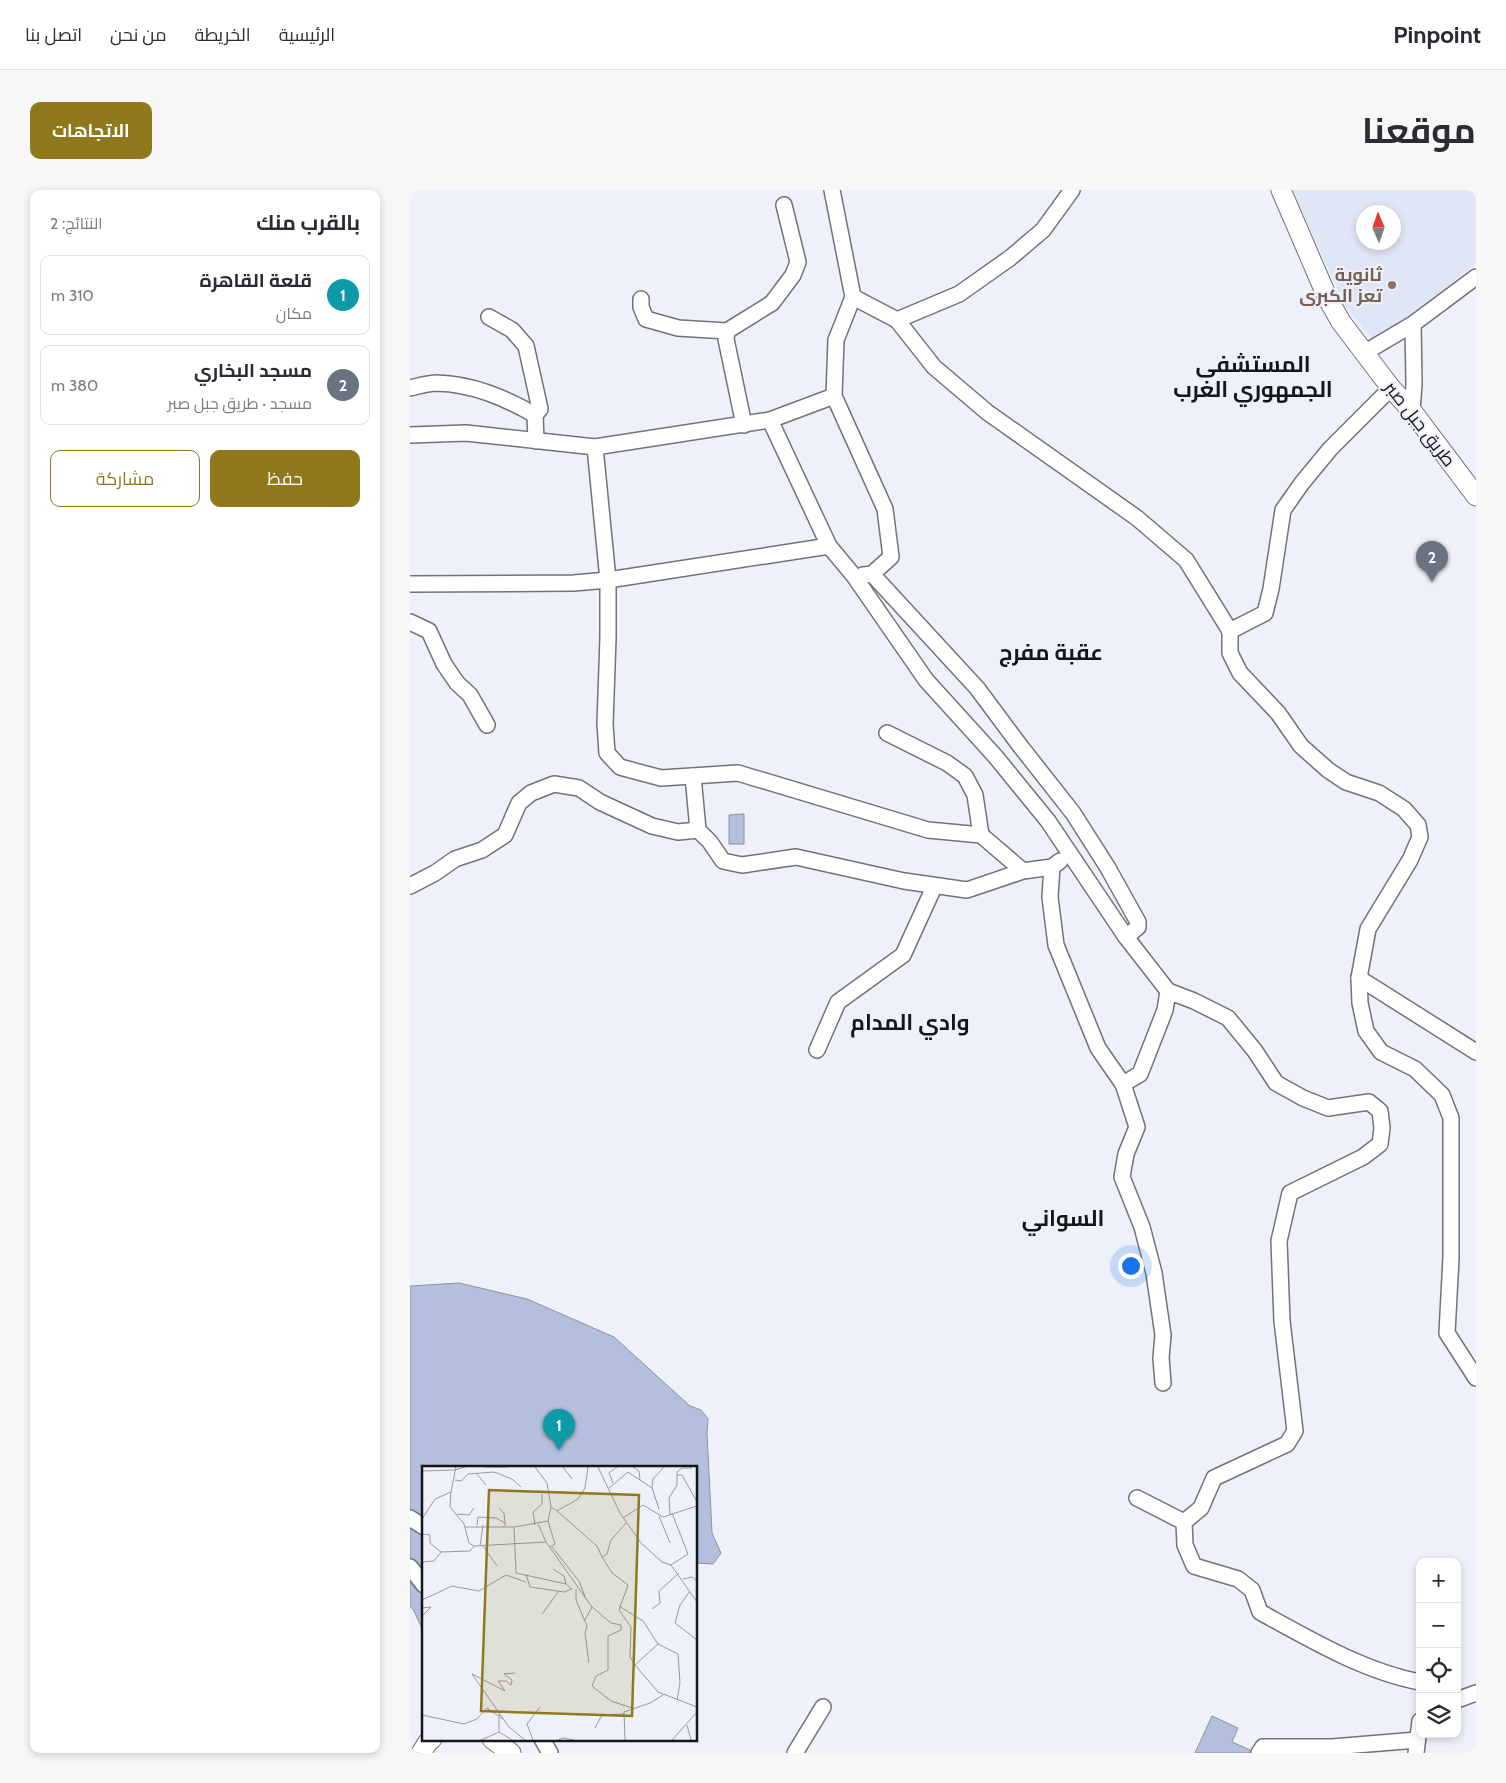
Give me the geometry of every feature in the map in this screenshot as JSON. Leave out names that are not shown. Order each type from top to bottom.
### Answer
[{"type":"street","points":[[832,190],[853,297],[836,340],[834,396],[885,509],[891,557],[872,574],[854,576]]},
{"type":"street","points":[[897,320],[958,294],[1010,258],[1043,230],[1072,190]]},
{"type":"street","name":"طريق جبل صبر","points":[[1281,190],[1328,299],[1341,322],[1391,388],[1412,411],[1476,496]]},
{"type":"street","points":[[641,299],[646,319],[678,328],[727,330],[772,303],[793,275],[798,262],[784,205]]},
{"type":"street","points":[[1364,353],[1413,324],[1476,278]]},
{"type":"street","points":[[853,297],[897,320],[934,367],[987,412],[1137,518],[1186,560],[1230,632],[1230,653],[1240,673],[1278,713],[1301,746],[1328,770],[1346,782],[1380,793],[1404,810],[1418,825],[1420,837],[1410,860],[1368,929],[1359,978],[1360,1003],[1366,1031],[1381,1052],[1415,1069],[1442,1095],[1451,1118],[1451,1258],[1447,1332],[1476,1378]]},
{"type":"street","points":[[489,317],[512,330],[526,346],[540,409],[536,415],[536,441]]},
{"type":"street","points":[[1412,411],[1414,384],[1413,324]]},
{"type":"street","points":[[727,330],[726,339],[744,425]]},
{"type":"street","points":[[410,388],[435,383],[466,386],[498,396],[536,415]]},
{"type":"street","points":[[1230,632],[1265,613],[1283,510],[1330,449],[1391,388]]},
{"type":"street","points":[[410,435],[466,433],[595,447],[770,420],[834,396]]},
{"type":"street","points":[[770,420],[829,546],[854,576],[926,680],[995,756],[1048,821],[1126,937],[1168,991],[1194,1001],[1228,1018],[1255,1051],[1276,1083],[1303,1098],[1328,1108],[1369,1102],[1380,1111],[1382,1128],[1380,1144],[1363,1157],[1290,1193],[1279,1241],[1282,1321],[1295,1431],[1287,1444],[1214,1478],[1201,1508],[1184,1522]]},
{"type":"street","points":[[595,447],[608,580],[605,724],[607,753],[620,767],[661,778],[738,773],[928,830],[981,835],[1023,870]]},
{"type":"street","points":[[410,584],[608,580],[829,546]]},
{"type":"street","points":[[872,574],[977,688],[1073,813],[1108,868],[1138,922],[1138,927],[1126,937]]},
{"type":"street","points":[[410,622],[429,631],[444,664],[457,683],[470,695],[486,725]]},
{"type":"street","points":[[887,733],[946,763],[966,776],[975,795],[981,835]]},
{"type":"street","points":[[693,776],[698,830],[710,842],[723,861],[742,865],[796,857],[904,881],[966,890],[1023,870],[1052,867],[1070,854]]},
{"type":"street","points":[[410,886],[435,873],[455,859],[482,850],[505,835],[519,803],[531,793],[554,784],[579,788],[600,802],[652,826],[678,832],[698,830]]},
{"type":"street","points":[[1052,867],[1050,897],[1056,945],[1098,1048],[1123,1084],[1137,1126],[1126,1154],[1122,1177],[1142,1227],[1154,1273],[1163,1335],[1161,1358],[1163,1384]]},
{"type":"street","points":[[817,1050],[838,1002],[903,955],[934,886]]},
{"type":"street","points":[[1359,978],[1476,1052]]},
{"type":"street","points":[[1123,1084],[1140,1074],[1165,1010],[1168,991]]},
{"type":"street","points":[[1137,1498],[1184,1522]]},
{"type":"street","points":[[410,1518],[422,1526]]},
{"type":"street","points":[[1184,1522],[1185,1545],[1194,1566],[1238,1579],[1252,1590],[1260,1612],[1327,1648],[1398,1678],[1416,1681]]},
{"type":"street","points":[[410,1567],[422,1582]]},
{"type":"street","points":[[1461,1690],[1476,1693]]},
{"type":"street","points":[[1461,1699],[1476,1693]]},
{"type":"street","points":[[795,1753],[823,1707]]},
{"type":"street","points":[[421,1753],[431,1740]]},
{"type":"street","points":[[493,1740],[511,1753]]},
{"type":"street","points":[[543,1740],[550,1753]]},
{"type":"street","points":[[1259,1753],[1263,1747],[1417,1747]]},
{"type":"shaded area","name":"ثانوية تعز الكبرى","points":[[1291,190],[1476,190],[1476,263],[1377,345],[1346,307]]},
{"type":"building","points":[[744,814],[744,844],[729,844],[729,815]]},
{"type":"building","points":[[459,1283],[527,1299],[614,1337],[690,1406],[701,1410],[708,1419],[712,1533],[721,1553],[713,1564],[698,1563],[698,1466],[422,1466],[422,1515],[410,1509],[410,1286]]},
{"type":"building","points":[[410,1529],[422,1535],[422,1567],[417,1561],[410,1558]]},
{"type":"building","points":[[410,1582],[417,1591],[422,1593],[422,1629],[414,1611],[410,1606]]},
{"type":"building","points":[[1212,1716],[1238,1728],[1232,1742],[1250,1750],[1250,1753],[1195,1753]]},
{"type":"place","name":"ثانوية تعز الكبرى","points":[[1392,285]]},
{"type":"place","name":"مسجد البخاري","points":[[1432,582]]},
{"type":"place","name":"قلعة القاهرة","points":[[559,1450]]},
{"type":"district","name":"المستشفى الجمهوري الغرب","points":[[1253,376]]},
{"type":"district","name":"عقبة مفرج","points":[[1051,652]]},
{"type":"district","name":"وادي المدام","points":[[910,1022]]},
{"type":"district","name":"السواني","points":[[1063,1218]]}]
